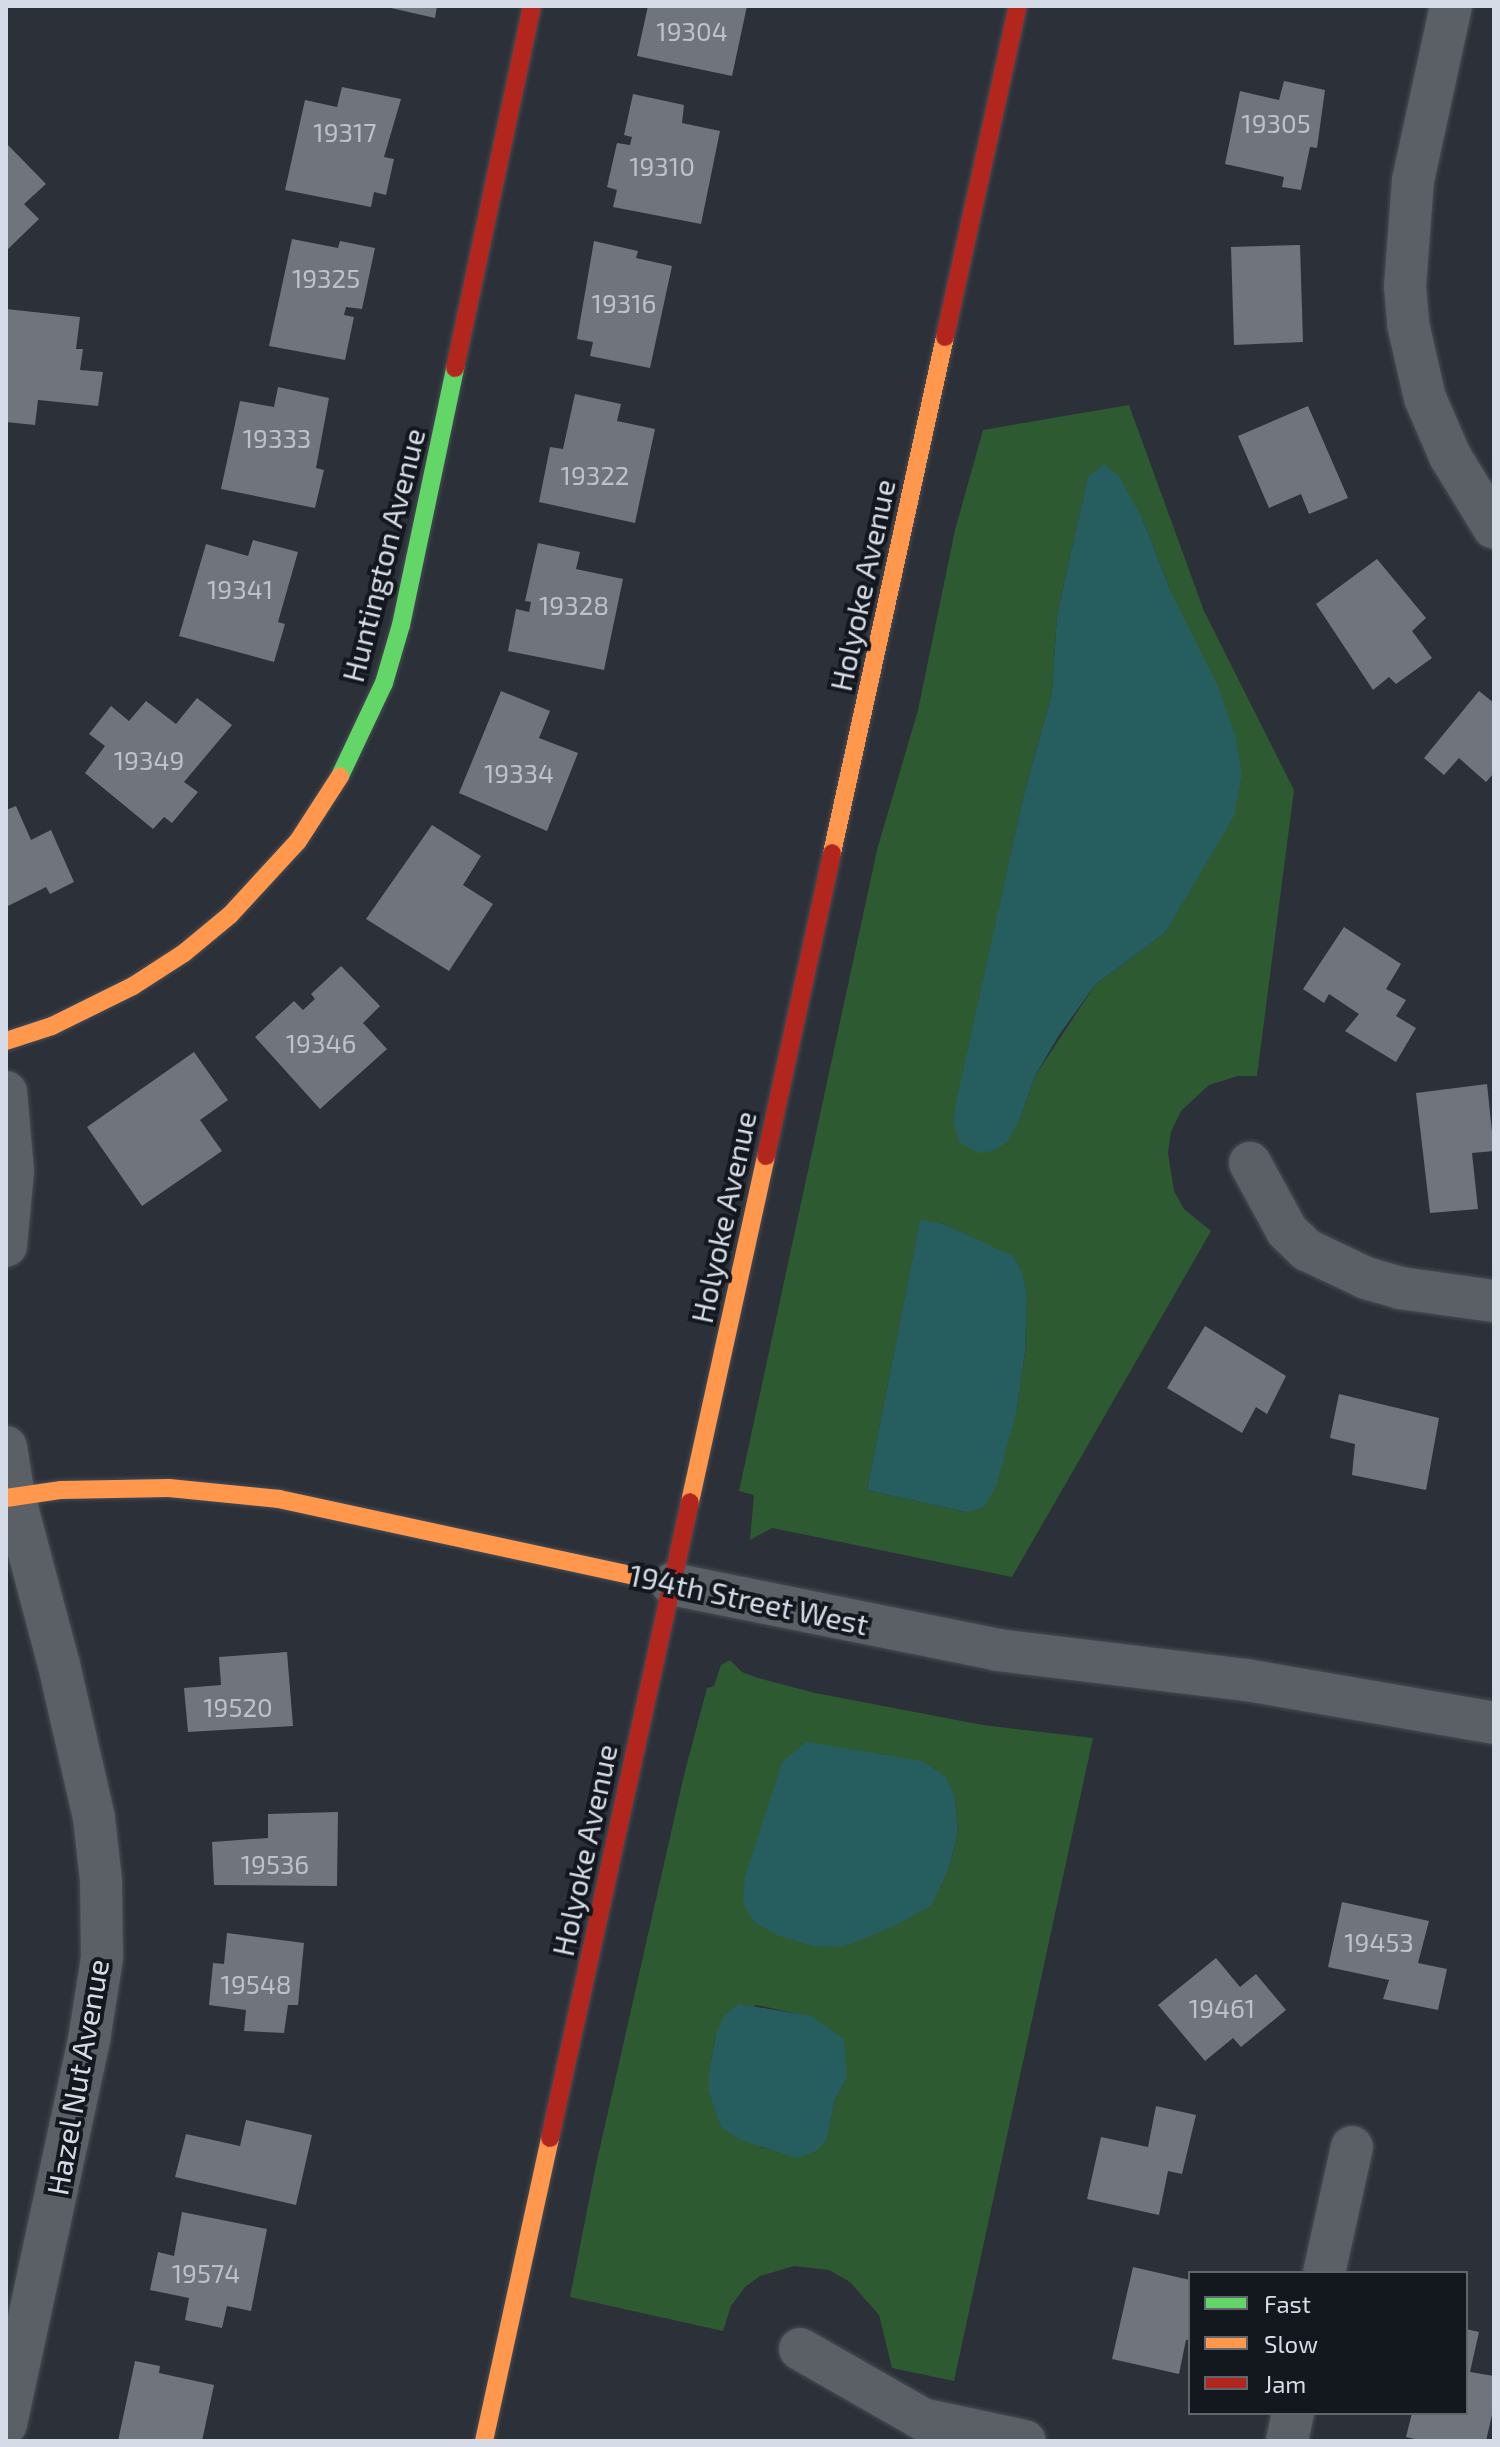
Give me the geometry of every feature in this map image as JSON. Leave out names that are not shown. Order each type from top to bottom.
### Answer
[{"type":"street","name":"Huntington Avenue","points":[[6,1041],[107,1001],[159,970],[207,934],[279,864],[316,817],[354,752],[384,683],[401,625],[532,6]]},
{"type":"street","name":"Holyoke Avenue","points":[[484,2441],[1018,6]]},
{"type":"street","points":[[1451,6],[1413,180],[1405,286],[1408,324],[1425,398],[1456,468],[1494,528]]},
{"type":"street","points":[[6,1092],[13,1171],[6,1246]]},
{"type":"street","points":[[1250,1163],[1287,1231],[1307,1250],[1366,1278],[1400,1288],[1494,1301]]},
{"type":"street","name":"Hazel Nut Avenue","points":[[6,1447],[10,1497],[94,1818],[101,1880],[102,1958],[89,2040],[6,2424]]},
{"type":"street","name":"194th Street West","points":[[10,1497],[61,1490],[169,1488],[279,1499],[672,1584],[998,1650],[1246,1680],[1494,1723]]},
{"type":"street","points":[[1324,2271],[1352,2147]]},
{"type":"street","points":[[800,2349],[922,2419],[1025,2441]]},
{"type":"street","points":[[1287,2441],[1293,2415]]},
{"type":"green space","points":[[1129,405],[1204,611],[1294,790],[1257,1076],[1238,1076],[1209,1085],[1181,1111],[1171,1132],[1168,1153],[1174,1191],[1184,1209],[1211,1231],[1012,1577],[772,1528],[750,1540],[754,1495],[739,1491],[877,850],[918,710],[955,530],[983,430]],"holes":[[[1088,478],[1143,520],[1171,592],[1183,902],[1165,933],[1095,985],[1035,1076],[1020,1119],[953,1122],[1024,794],[1052,693],[1057,615]],[[920,1221],[941,1223],[978,1241],[1027,1297],[1025,1352],[1017,1409],[966,1512],[867,1490]]]},
{"type":"green space","points":[[730,1660],[742,1672],[815,1693],[983,1725],[1093,1738],[954,2381],[892,2368],[879,2315],[850,2282],[829,2270],[794,2266],[760,2276],[745,2287],[731,2306],[723,2331],[570,2297],[596,2165],[684,1775],[707,1688],[714,1686],[721,1665]],"holes":[[[876,1753],[896,1758],[955,1797],[958,1832],[949,1868]],[[756,2005],[794,2013],[847,2078],[835,2099],[827,2140],[778,2151],[761,2147],[714,2106],[709,2093],[709,2073],[716,2034]]]},
{"type":"shaded area","points":[[1104,464],[1119,476],[1143,520],[1171,592],[1217,684],[1235,735],[1242,774],[1234,816],[1165,933],[1095,985],[1059,1035],[1035,1076],[1020,1119],[1007,1142],[992,1151],[978,1153],[960,1143],[953,1122],[957,1098],[1024,794],[1052,693],[1057,615],[1088,477]]},
{"type":"shaded area","points":[[920,1220],[941,1223],[1013,1256],[1022,1273],[1027,1297],[1025,1352],[1017,1409],[996,1487],[984,1507],[966,1512],[867,1490]]},
{"type":"shaded area","points":[[807,1742],[922,1761],[946,1777],[955,1797],[958,1832],[949,1868],[931,1906],[890,1928],[842,1947],[813,1946],[779,1936],[754,1922],[743,1903],[745,1877],[782,1762]]},
{"type":"shaded area","points":[[739,2004],[811,2016],[844,2039],[847,2078],[835,2099],[827,2140],[816,2151],[797,2158],[741,2140],[721,2127],[709,2093],[709,2073],[716,2034],[724,2016]]},
{"type":"building","points":[[382,6],[437,6],[435,18]]},
{"type":"building","points":[[648,6],[747,6],[732,76],[637,56]]},
{"type":"building","points":[[1284,81],[1325,90],[1317,148],[1310,147],[1301,190],[1282,187],[1284,177],[1225,164],[1240,91],[1279,100]]},
{"type":"building","points":[[342,87],[401,99],[384,157],[394,159],[386,195],[374,192],[371,207],[285,190],[305,100],[337,107]]},
{"type":"building","points":[[633,94],[684,105],[682,123],[720,131],[701,224],[613,207],[617,190],[607,187],[617,143],[630,145],[632,137],[624,135]]},
{"type":"building","points":[[6,143],[46,184],[24,204],[39,219],[6,251]]},
{"type":"building","points":[[292,239],[338,248],[340,241],[375,248],[362,309],[346,307],[344,315],[354,317],[345,360],[269,346]]},
{"type":"building","points":[[594,241],[638,251],[636,258],[672,266],[650,368],[590,356],[593,342],[577,339]]},
{"type":"building","points":[[1300,245],[1303,342],[1234,345],[1231,247]]},
{"type":"building","points":[[6,309],[80,317],[76,349],[83,349],[80,370],[103,372],[98,406],[38,400],[35,425],[6,422]]},
{"type":"building","points":[[278,387],[329,398],[316,468],[324,470],[315,508],[221,489],[240,401],[274,407]]},
{"type":"building","points":[[575,394],[621,404],[617,421],[655,429],[635,523],[539,502],[550,447],[563,449]]},
{"type":"building","points":[[1308,406],[1348,498],[1309,514],[1301,494],[1269,508],[1238,436]]},
{"type":"building","points":[[253,540],[298,552],[278,622],[285,624],[274,662],[179,636],[206,544],[248,556]]},
{"type":"building","points":[[538,543],[580,552],[576,569],[623,579],[604,670],[508,651],[516,609],[529,612],[531,602],[525,601]]},
{"type":"building","points":[[1377,559],[1426,618],[1412,631],[1432,658],[1396,684],[1389,677],[1373,690],[1316,604]]},
{"type":"building","points":[[501,691],[550,711],[539,738],[578,753],[547,831],[459,793]]},
{"type":"building","points":[[1479,691],[1494,703],[1494,773],[1486,782],[1459,758],[1444,775],[1424,758]]},
{"type":"building","points":[[197,698],[232,725],[184,782],[198,792],[172,823],[164,817],[153,829],[85,773],[105,746],[89,734],[111,706],[129,721],[146,701],[176,724]]},
{"type":"building","points":[[16,806],[31,840],[51,830],[74,882],[50,894],[46,887],[6,907],[6,810]]},
{"type":"building","points":[[432,825],[481,856],[463,885],[493,904],[449,971],[366,919]]},
{"type":"building","points":[[1344,927],[1401,964],[1386,989],[1406,1000],[1396,1016],[1416,1028],[1396,1062],[1345,1031],[1359,1014],[1329,994],[1324,1003],[1303,989]]},
{"type":"building","points":[[341,966],[380,1006],[363,1023],[387,1049],[320,1109],[255,1037],[294,1001],[303,1010],[315,999],[311,994]]},
{"type":"building","points":[[194,1052],[228,1100],[200,1120],[222,1151],[142,1206],[87,1127]]},
{"type":"building","points":[[1487,1084],[1494,1151],[1472,1153],[1478,1209],[1430,1213],[1416,1093]]},
{"type":"building","points":[[1205,1326],[1286,1376],[1267,1414],[1256,1407],[1242,1433],[1167,1388]]},
{"type":"building","points":[[1339,1394],[1439,1418],[1426,1490],[1352,1475],[1355,1444],[1330,1438]]},
{"type":"building","points":[[287,1652],[293,1726],[188,1732],[184,1688],[221,1685],[219,1657]]},
{"type":"building","points":[[338,1812],[337,1886],[214,1885],[212,1842],[268,1838],[268,1814]]},
{"type":"building","points":[[1342,1902],[1429,1921],[1418,1963],[1447,1969],[1438,2010],[1383,1999],[1389,1980],[1328,1967]]},
{"type":"building","points":[[227,1933],[304,1943],[298,2005],[288,2005],[284,2033],[244,2031],[246,2010],[209,2005],[213,1963],[224,1964]]},
{"type":"building","points":[[1216,1958],[1240,1987],[1256,1974],[1286,2010],[1241,2047],[1233,2038],[1205,2061],[1158,2005]]},
{"type":"building","points":[[1156,2106],[1196,2115],[1182,2174],[1168,2171],[1159,2215],[1087,2199],[1101,2137],[1148,2147]]},
{"type":"building","points":[[246,2120],[312,2135],[296,2205],[175,2177],[186,2134],[240,2146]]},
{"type":"building","points":[[182,2212],[267,2229],[251,2311],[227,2306],[222,2328],[185,2320],[189,2298],[150,2290],[158,2252],[174,2256]]},
{"type":"building","points":[[1133,2267],[1188,2280],[1188,2340],[1179,2374],[1112,2359]]},
{"type":"building","points":[[1468,2329],[1479,2332],[1470,2372],[1494,2376],[1494,2406],[1486,2441],[1424,2441],[1406,2437],[1412,2415],[1468,2415]]},
{"type":"building","points":[[135,2361],[160,2366],[159,2373],[214,2385],[202,2441],[118,2441]]},
{"type":"traffic: fast","points":[[340,776],[384,683],[401,625],[455,368]]},
{"type":"traffic: slow","points":[[832,853],[945,337]]},
{"type":"traffic: slow","points":[[6,1041],[52,1026],[133,986],[184,953],[230,915],[298,841],[340,776]]},
{"type":"traffic: slow","points":[[690,1502],[766,1156]]},
{"type":"traffic: slow","points":[[6,1498],[61,1490],[169,1488],[279,1499],[672,1584]]},
{"type":"traffic: slow","points":[[484,2441],[550,2138]]},
{"type":"traffic: jam","points":[[455,368],[532,6]]},
{"type":"traffic: jam","points":[[945,337],[1018,6]]},
{"type":"traffic: jam","points":[[766,1156],[832,853]]},
{"type":"traffic: jam","points":[[550,2138],[690,1502]]}]
